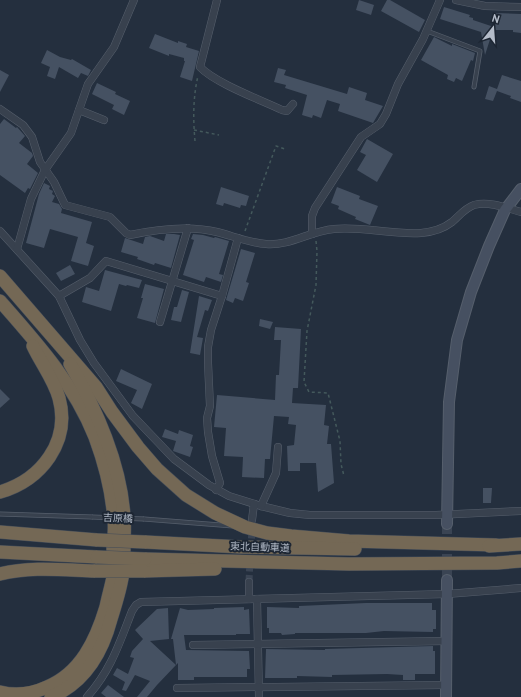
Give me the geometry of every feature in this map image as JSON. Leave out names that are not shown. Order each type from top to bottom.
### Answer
[{"type":"highway","points":[[0,276],[96,387],[112,412],[138,447],[158,469],[186,495],[215,513],[249,523],[267,533],[292,536],[349,541],[496,545]]},
{"type":"highway","points":[[0,301],[54,364],[73,391],[87,419],[103,461],[110,489],[114,521],[113,577],[100,625],[91,645],[79,664],[63,679],[41,690],[19,694],[0,692]]},
{"type":"highway","points":[[0,492],[25,481],[42,468],[51,456],[59,440],[62,426],[62,414],[57,392],[22,326]]},
{"type":"highway","points":[[50,697],[59,693],[79,679],[95,660],[109,628],[120,590],[124,562],[124,516],[115,467],[103,431],[90,403],[74,371],[57,343]]},
{"type":"highway","name":"東北自動車道","points":[[0,532],[97,540],[241,547],[350,549],[521,544]]},
{"type":"highway","name":"東北自動車道","points":[[0,552],[97,557],[144,565],[496,563],[521,561]]},
{"type":"highway","points":[[0,574],[14,570],[56,569],[95,571],[144,565]]},
{"type":"street","points":[[17,249],[31,199],[46,170],[71,133],[88,84],[114,47],[134,0]]},
{"type":"street","points":[[217,0],[200,67],[205,72],[219,80],[282,110],[287,111],[293,104]]},
{"type":"street","points":[[313,234],[312,216],[316,208],[361,136],[380,124],[386,114],[398,84],[440,0]]},
{"type":"street","points":[[456,0],[485,6],[521,6]]},
{"type":"street","points":[[0,109],[23,125],[32,137],[40,162],[54,182],[65,205],[110,217],[130,235],[169,228],[188,228],[217,232],[265,244],[276,244],[284,243],[321,231],[345,229],[385,232],[422,232],[442,228],[451,223],[470,207],[475,205],[495,205],[521,212]]},
{"type":"street","points":[[79,110],[104,120]]},
{"type":"street","points":[[446,520],[449,402],[457,340],[471,292],[489,246],[507,208],[521,189]]},
{"type":"street","points":[[160,322],[188,228]]},
{"type":"street","points":[[0,231],[59,296],[80,340],[133,416],[174,459],[216,490],[229,496],[258,505],[290,513],[310,515],[446,520],[521,511]]},
{"type":"street","points":[[216,490],[220,483],[212,456],[207,418],[210,406],[208,363],[211,330],[240,238]]},
{"type":"street","points":[[59,296],[90,278],[106,261],[222,296]]},
{"type":"street","points":[[249,523],[276,473],[278,447]]},
{"type":"street","points":[[446,697],[447,580]]},
{"type":"street","points":[[249,582],[249,599]]},
{"type":"street","points":[[87,697],[110,666],[132,611],[136,605],[141,602],[447,594],[521,588]]},
{"type":"street","points":[[257,599],[259,697]]},
{"type":"street","points":[[193,644],[447,641]]},
{"type":"street","points":[[178,688],[446,685]]},
{"type":"lane","points":[[426,30],[480,51],[474,87]]},
{"type":"lane","name":"吉原橋","points":[[0,514],[92,516],[222,526],[249,523]]},
{"type":"lane","points":[[0,569],[14,570]]},
{"type":"path","points":[[196,141],[193,118],[196,84],[200,67]]},
{"type":"path","points":[[194,130],[219,135]]},
{"type":"path","points":[[240,238],[276,146],[285,149]]},
{"type":"path","points":[[313,234],[317,251],[316,285],[307,331],[304,382],[310,392],[328,393],[340,441],[341,464],[344,476]]},
{"type":"building","points":[[359,0],[374,5],[371,15],[356,10]]},
{"type":"building","points":[[387,0],[390,0],[425,20],[419,32],[381,11]]},
{"type":"building","points":[[444,7],[470,15],[469,17],[473,18],[473,20],[494,27],[485,55],[481,32],[440,19]]},
{"type":"building","points":[[495,13],[521,14],[521,33],[513,32],[513,30],[495,30]]},
{"type":"building","points":[[155,34],[178,43],[178,41],[187,44],[186,47],[199,51],[192,81],[180,77],[185,61],[184,58],[169,54],[169,56],[149,48]]},
{"type":"building","points":[[434,37],[452,46],[452,44],[475,53],[473,61],[471,60],[462,81],[456,78],[454,82],[447,79],[448,75],[421,60]]},
{"type":"building","points":[[47,50],[60,57],[72,59],[91,70],[88,76],[81,73],[78,78],[59,67],[55,79],[47,76],[50,67],[41,63]]},
{"type":"building","points":[[278,68],[286,70],[284,75],[347,94],[349,87],[367,93],[365,100],[383,106],[373,123],[338,111],[340,104],[327,100],[321,118],[313,115],[312,118],[302,115],[307,95],[285,88],[286,85],[274,82]]},
{"type":"building","points":[[0,70],[9,75],[0,92]]},
{"type":"building","points":[[502,75],[521,81],[521,102],[510,98],[511,96],[497,91],[493,101],[485,99],[489,86],[497,89]]},
{"type":"building","points":[[97,83],[130,101],[124,115],[112,109],[114,105],[92,94]]},
{"type":"building","points":[[4,119],[16,128],[17,127],[25,136],[19,143],[32,153],[33,156],[27,164],[38,173],[30,189],[28,188],[25,193],[0,175],[0,124]]},
{"type":"building","points":[[367,139],[393,154],[377,182],[357,170],[366,155],[360,152]]},
{"type":"building","points":[[44,183],[50,186],[49,189],[53,191],[52,194],[55,196],[52,202],[59,204],[62,209],[61,213],[92,222],[86,243],[94,246],[88,266],[71,261],[78,237],[50,229],[44,248],[26,243],[39,194]]},
{"type":"building","points":[[221,187],[249,196],[246,206],[241,205],[240,208],[224,203],[223,206],[216,204]]},
{"type":"building","points":[[337,187],[360,196],[359,199],[378,206],[370,225],[355,219],[356,217],[338,209],[339,206],[331,203]]},
{"type":"building","points":[[166,234],[180,235],[171,268],[155,263],[154,265],[137,259],[138,257],[121,252],[125,238],[143,244],[145,237],[150,236],[164,241]]},
{"type":"building","points":[[193,234],[215,237],[229,241],[219,274],[223,275],[221,282],[206,277],[204,282],[183,275],[194,240],[191,239]]},
{"type":"building","points":[[241,249],[255,253],[246,282],[249,283],[243,301],[235,298],[233,303],[226,300]]},
{"type":"building","points":[[70,265],[75,274],[61,281],[56,273]]},
{"type":"building","points":[[105,270],[142,280],[139,288],[119,284],[111,311],[82,302],[86,287],[99,291]]},
{"type":"building","points":[[145,284],[164,289],[155,323],[137,318],[143,298],[141,298]]},
{"type":"building","points":[[182,290],[189,292],[181,322],[171,320],[174,307],[177,307]]},
{"type":"building","points":[[199,296],[212,300],[208,311],[205,310],[197,337],[203,338],[200,355],[190,353]]},
{"type":"building","points":[[260,319],[273,322],[270,329],[259,326]]},
{"type":"building","points":[[275,327],[301,329],[298,388],[293,388],[292,403],[326,405],[324,425],[329,426],[327,444],[331,444],[334,483],[318,492],[316,463],[300,463],[300,471],[288,471],[287,446],[294,445],[296,425],[288,424],[289,417],[274,416],[270,459],[265,459],[264,478],[242,477],[243,457],[224,456],[226,428],[214,427],[217,395],[275,400],[276,375],[279,375],[281,340],[274,340]]},
{"type":"building","points":[[121,369],[152,384],[142,409],[131,403],[137,390],[116,381]]},
{"type":"building","points":[[0,389],[10,399],[0,408]]},
{"type":"building","points":[[165,429],[178,434],[179,430],[193,435],[190,446],[193,447],[190,457],[173,451],[176,441],[162,437]]},
{"type":"building","points":[[483,488],[492,488],[491,503],[483,503]]},
{"type":"building","points":[[366,603],[432,603],[432,610],[436,610],[436,629],[433,629],[433,632],[384,631],[366,633],[295,633],[282,635],[281,633],[269,633],[269,628],[267,628],[267,607],[299,608],[299,606]]},
{"type":"building","points":[[244,607],[244,610],[249,609],[250,634],[184,635],[186,650],[249,651],[250,669],[247,669],[247,677],[194,677],[194,680],[178,680],[178,663],[176,665],[173,639],[171,639],[180,608],[188,610]]},
{"type":"building","points":[[168,608],[169,639],[150,641],[176,665],[147,697],[137,697],[150,681],[135,675],[126,691],[122,690],[125,682],[113,675],[117,668],[128,674],[134,658],[130,657],[132,651],[143,639],[135,630],[157,609]]},
{"type":"building","points":[[433,646],[433,651],[435,651],[435,674],[415,674],[415,680],[403,680],[403,675],[387,674],[265,678],[266,649],[325,650]]},
{"type":"building","points":[[108,685],[124,697],[106,697],[101,693]]},
{"type":"tunnel","points":[[447,524],[447,580]]},
{"type":"tunnel","points":[[251,549],[252,526]]},
{"type":"tunnel","points":[[249,582],[250,560]]}]
